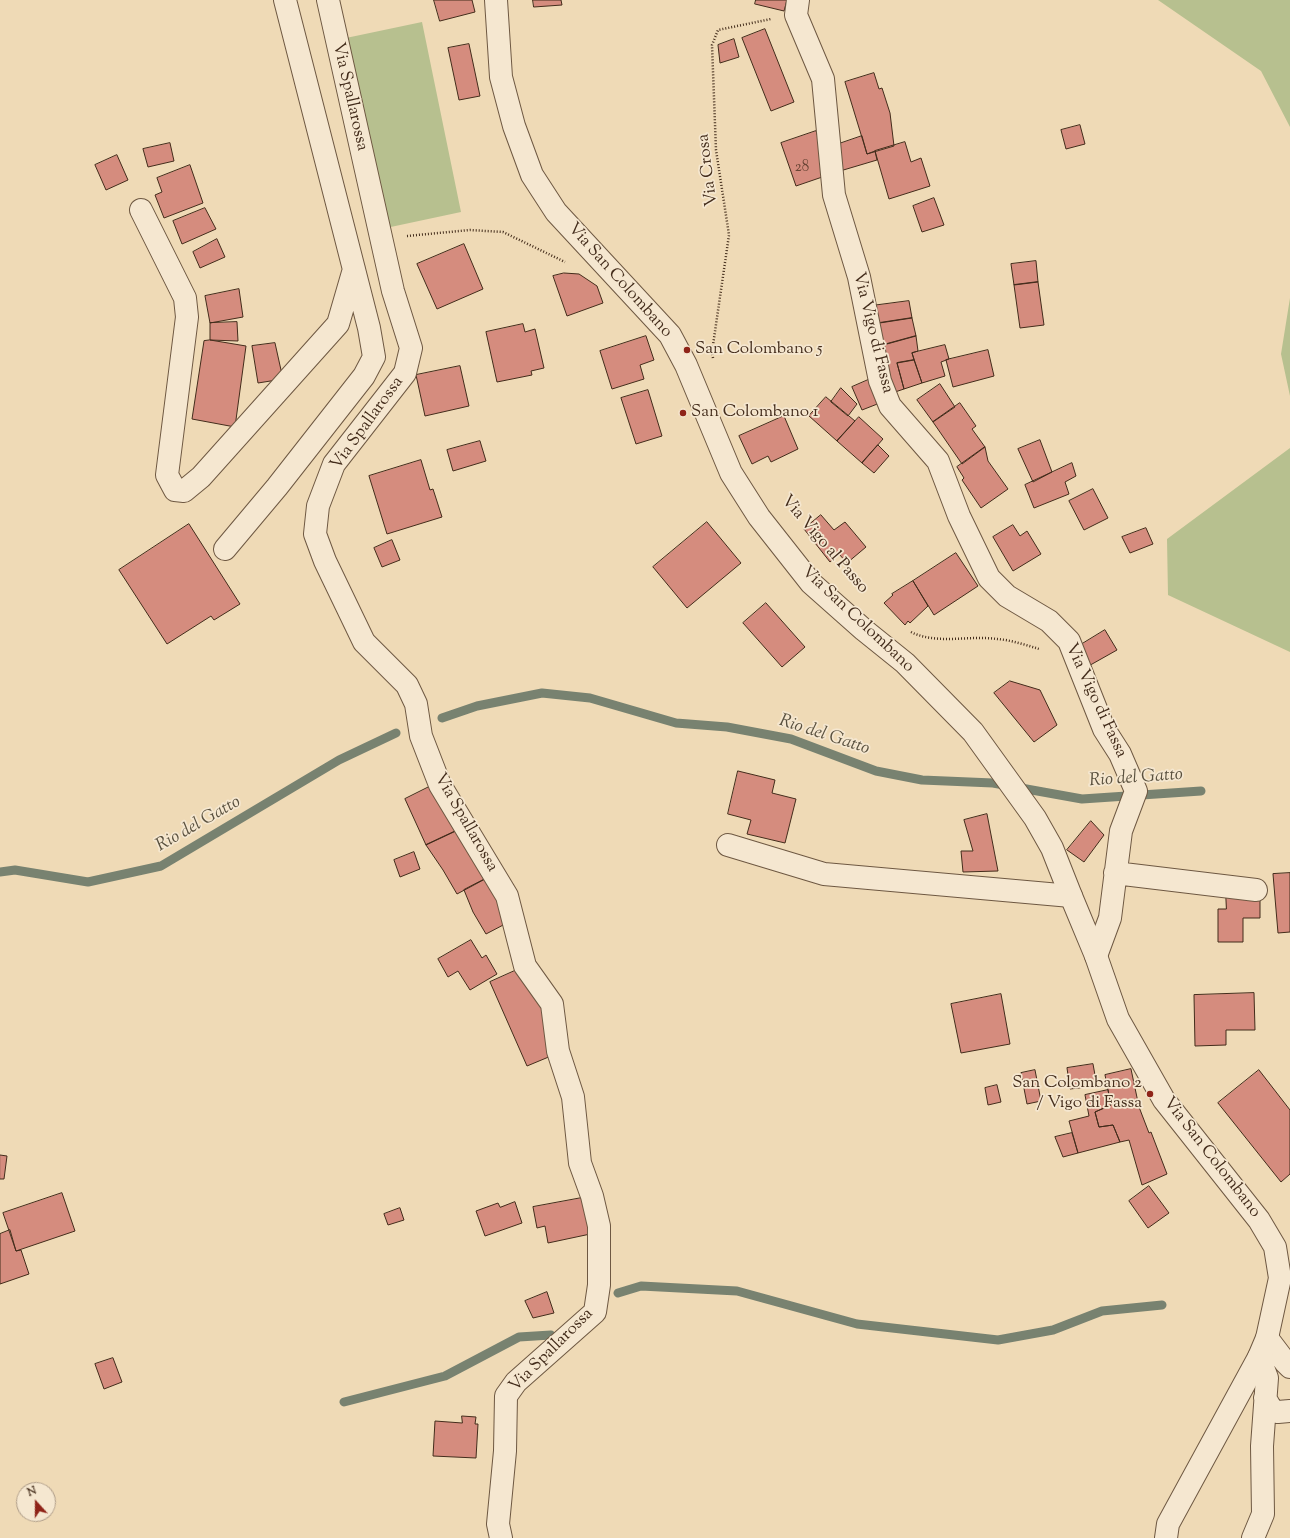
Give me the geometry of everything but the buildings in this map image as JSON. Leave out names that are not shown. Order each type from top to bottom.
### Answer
[{"type":"street","name":"Via Spallarossa","points":[[225,549],[278,487],[364,376],[374,357],[369,328],[285,0]]},
{"type":"street","name":"Via Spallarossa","points":[[328,0],[392,291],[412,348],[405,373],[334,464],[318,506],[315,534],[325,561],[364,642],[407,685],[416,704],[420,736],[440,785],[507,896],[525,966],[552,1004],[558,1050],[573,1097],[580,1163],[592,1196],[599,1226],[600,1285],[595,1312],[516,1382],[506,1396],[505,1451],[498,1524],[501,1538]]},
{"type":"street","name":"Via San Colombano","points":[[496,0],[501,77],[514,126],[532,175],[556,212],[670,335],[686,365],[731,474],[759,517],[811,583],[864,630],[906,663],[973,732],[1035,818],[1052,848],[1072,896],[1096,956],[1118,1019],[1164,1100],[1259,1220],[1275,1247],[1280,1278],[1263,1348],[1168,1524],[1166,1538]]},
{"type":"street","name":"Via Vigo di Fassa","points":[[797,7],[823,79],[834,195],[859,277],[880,381],[890,406],[938,461],[959,516],[989,578],[1006,596],[1049,621],[1069,641],[1104,729],[1120,754],[1136,790],[1121,831],[1110,918],[1096,956]]},
{"type":"street","points":[[141,210],[185,298],[187,317],[167,475],[175,490],[184,490],[201,477],[338,324],[354,270]]},
{"type":"street","points":[[728,845],[824,874],[1072,896]]},
{"type":"street","points":[[1116,873],[1256,890]]},
{"type":"street","points":[[1263,1348],[1290,1367]]},
{"type":"street","points":[[1254,1538],[1263,1514],[1262,1446],[1267,1378],[1263,1348]]},
{"type":"street","points":[[1265,1398],[1272,1410],[1278,1412],[1290,1411]]},
{"type":"path","name":"Via Crosa","points":[[713,359],[712,352],[729,235],[716,150],[712,45],[718,30],[762,20],[797,7]]},
{"type":"path","points":[[381,239],[470,230],[503,232],[572,266]]},
{"type":"path","points":[[910,632],[917,635],[936,638],[997,638],[1075,656]]},
{"type":"green space","points":[[1158,0],[1290,0],[1290,127],[1261,71]]},
{"type":"green space","points":[[422,22],[461,212],[386,228],[346,38]]},
{"type":"green space","points":[[1290,298],[1290,396],[1281,354]]},
{"type":"green space","points":[[1290,448],[1290,652],[1168,595],[1167,539]]},
{"type":"waterway","name":"Rio del Gatto","points":[[442,718],[477,706],[542,693],[590,698],[676,723],[727,727],[791,739],[876,771],[922,780],[993,783],[1082,799],[1201,791]]},
{"type":"waterway","name":"Rio del Gatto","points":[[0,872],[15,870],[88,882],[161,866],[339,760],[396,733]]},
{"type":"waterway","points":[[618,1293],[641,1286],[737,1291],[857,1324],[998,1340],[1053,1330],[1102,1311],[1162,1305]]},
{"type":"waterway","points":[[344,1402],[445,1376],[519,1337],[551,1335]]},
{"type":"place","name":"San Colombano 5","points":[[687,350]]},
{"type":"place","name":"San Colombano 1","points":[[683,413]]},
{"type":"place","name":"San Colombano 2 / Vigo di Fassa","points":[[1150,1094]]}]
